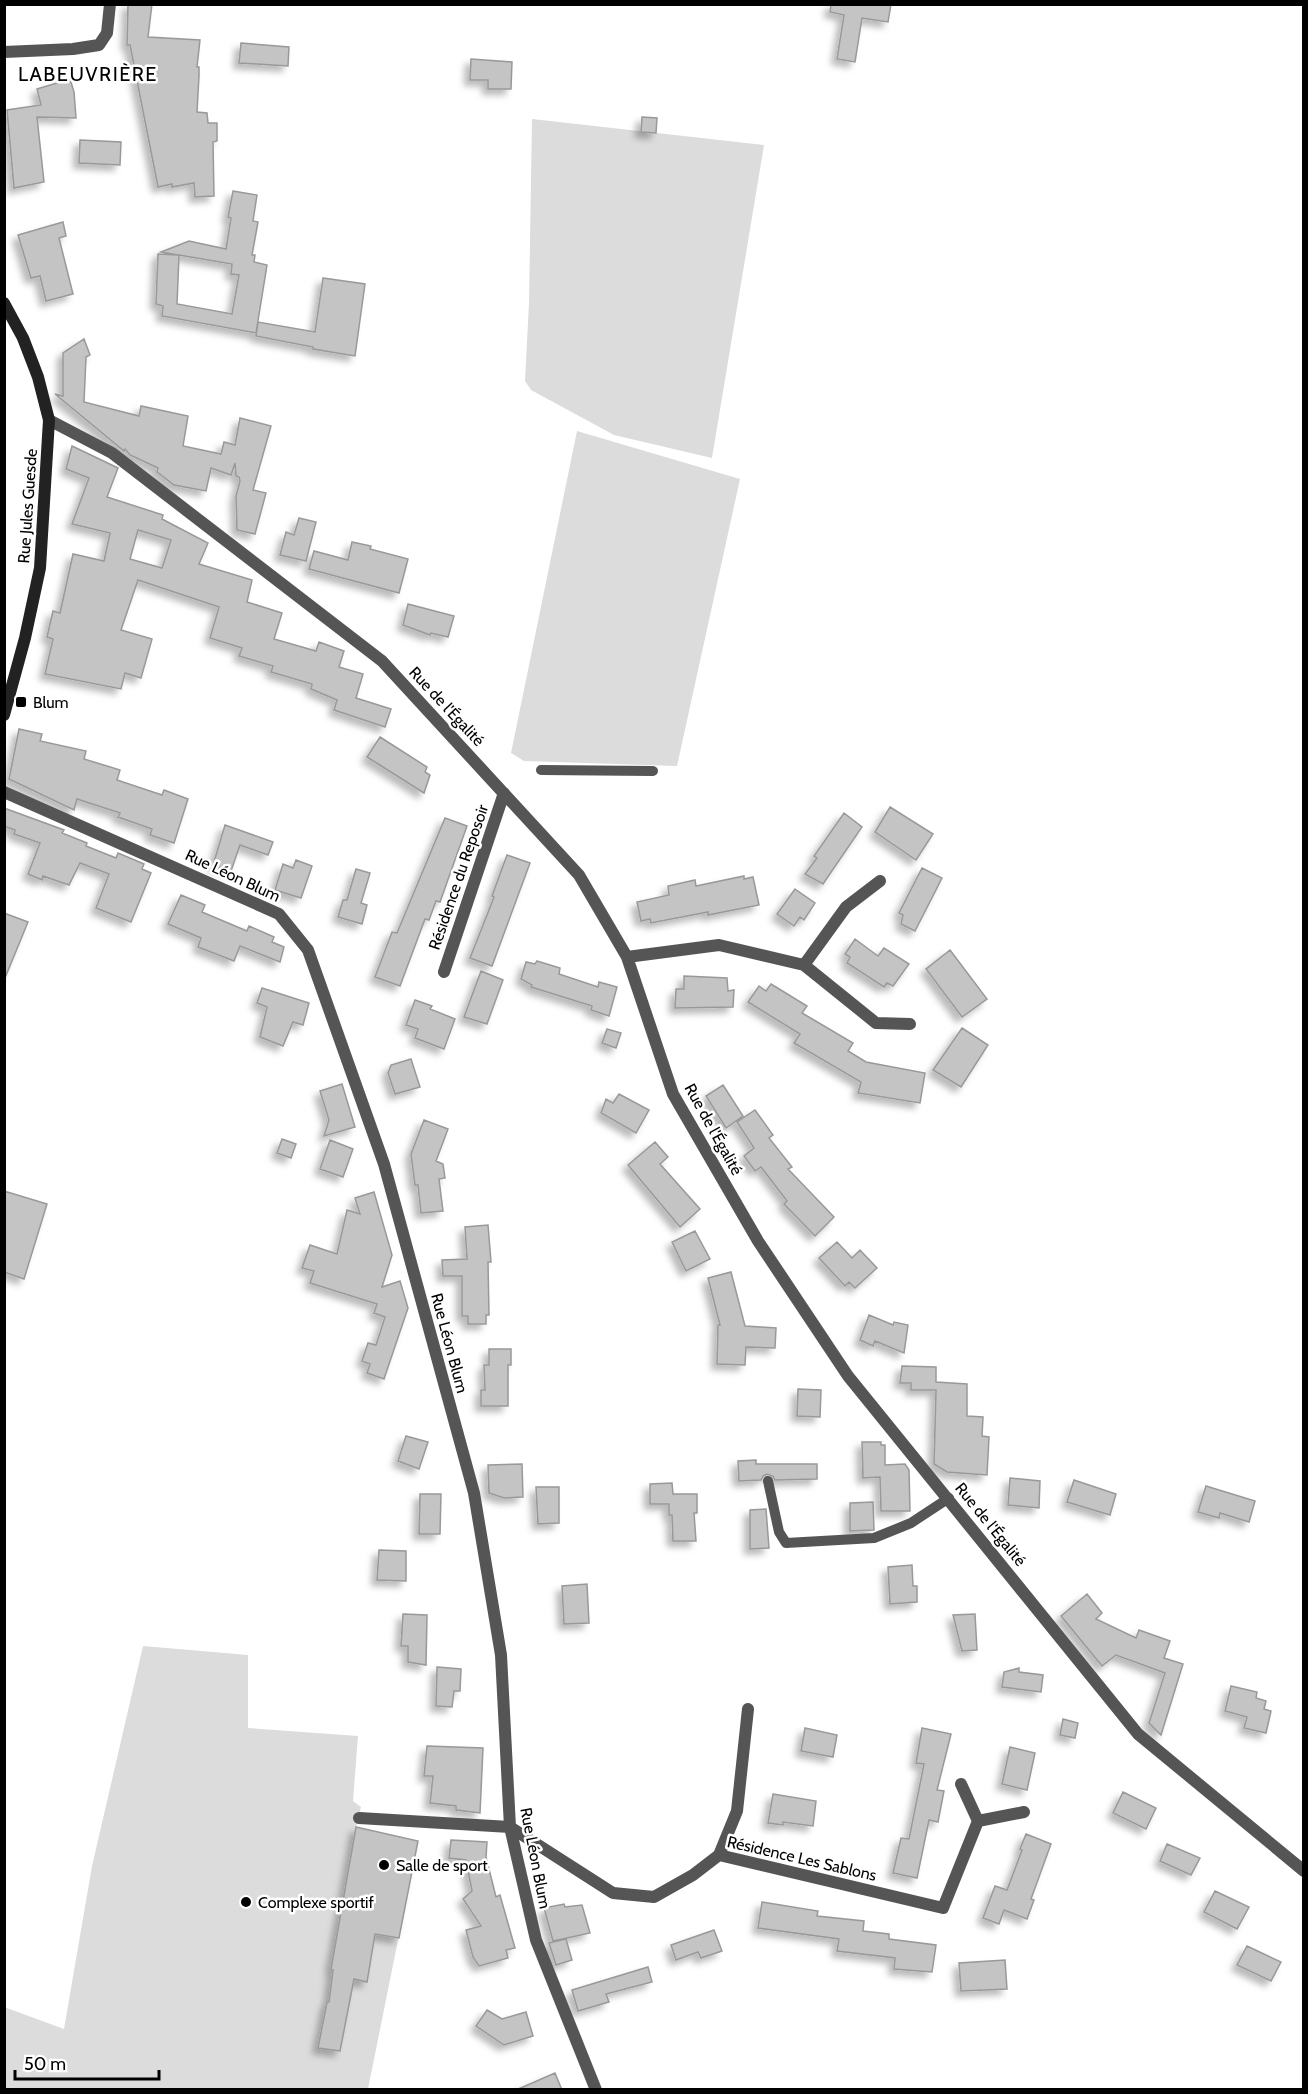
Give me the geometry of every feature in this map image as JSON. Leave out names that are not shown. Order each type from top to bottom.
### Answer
[{"type":"street","points":[[4,52],[73,49],[99,45],[107,33],[110,4]]},
{"type":"street","name":"Rue Jules Guesde","points":[[4,715],[25,638],[40,568],[49,420],[23,338],[5,306]]},
{"type":"street","name":"Rue de l'Égalité","points":[[49,420],[112,453],[382,661],[579,875],[627,957],[673,1094],[758,1241],[849,1376],[1138,1734],[1304,1871]]},
{"type":"street","name":"Rue Léon Blum","points":[[4,792],[279,914],[308,950],[384,1164],[474,1492],[501,1655],[510,1827],[536,1940],[596,2090]]},
{"type":"street","name":"Résidence du Reposoir","points":[[444,972],[504,793]]},
{"type":"street","points":[[804,965],[846,907],[880,880]]},
{"type":"street","points":[[627,957],[719,945],[804,965],[876,1023],[910,1024]]},
{"type":"street","points":[[718,1855],[737,1811],[748,1708]]},
{"type":"street","points":[[961,1784],[978,1821],[1024,1812]]},
{"type":"street","points":[[359,1818],[510,1827]]},
{"type":"street","name":"Résidence Les Sablons","points":[[510,1827],[613,1893],[654,1897],[693,1875],[718,1855],[943,1908],[978,1821]]},
{"type":"lane","points":[[541,770],[652,771]]},
{"type":"lane","points":[[768,1481],[779,1532],[786,1543],[874,1538],[911,1523],[949,1498]]},
{"type":"shaded area","points":[[532,119],[764,145],[712,458],[614,435],[531,390],[525,381],[529,303]]},
{"type":"shaded area","points":[[577,431],[740,479],[677,766],[524,761],[511,753]]},
{"type":"shaded area","name":"Complexe sportif","points":[[143,1646],[248,1655],[248,1728],[358,1736],[353,1801],[361,1807],[356,1827],[418,1841],[368,2089],[5,2089],[4,2007],[64,2029],[92,1866]]},
{"type":"building","points":[[128,4],[152,4],[148,37],[200,40],[197,67],[199,67],[199,76],[197,112],[207,113],[208,123],[217,123],[217,141],[213,142],[214,196],[195,197],[194,183],[158,187],[130,45],[127,45]]},
{"type":"building","points":[[831,4],[891,4],[888,22],[862,18],[855,62],[837,59],[844,15],[830,12]]},
{"type":"building","points":[[241,43],[289,47],[288,66],[239,63]]},
{"type":"building","points":[[471,59],[512,62],[511,89],[488,89],[488,80],[470,80]]},
{"type":"building","points":[[70,79],[74,92],[76,118],[37,117],[44,182],[14,188],[7,110],[41,105],[37,89]]},
{"type":"building","points":[[642,117],[657,118],[656,133],[641,132]]},
{"type":"building","points":[[80,140],[121,142],[120,165],[79,163]]},
{"type":"building","points":[[233,191],[257,195],[253,221],[258,222],[252,255],[255,255],[254,262],[267,265],[256,333],[162,316],[163,306],[156,304],[158,254],[178,255],[161,252],[189,241],[226,249],[231,218],[228,217]],"holes":[[[179,255],[232,264],[231,274],[239,275],[232,314],[177,304]]]},
{"type":"building","points":[[63,222],[66,236],[59,238],[73,294],[46,301],[40,276],[31,278],[18,235]]},
{"type":"building","points":[[323,278],[365,284],[355,356],[256,336],[258,322],[315,332]]},
{"type":"building","points":[[84,339],[90,355],[86,357],[84,402],[139,416],[141,406],[188,416],[183,446],[221,454],[224,442],[235,445],[240,418],[271,426],[253,490],[266,493],[255,534],[237,530],[236,496],[240,481],[236,476],[235,463],[231,475],[211,468],[206,491],[174,485],[157,472],[158,468],[130,455],[125,449],[124,451],[55,394],[63,396],[63,353]]},
{"type":"building","points":[[72,446],[118,468],[107,497],[163,515],[162,519],[208,543],[199,564],[252,580],[247,602],[282,613],[274,639],[316,651],[319,642],[344,651],[339,667],[363,674],[356,698],[391,709],[385,727],[334,710],[337,700],[311,689],[312,684],[271,672],[273,666],[239,656],[242,648],[210,638],[219,607],[138,580],[121,630],[152,639],[141,678],[125,673],[121,689],[45,674],[53,639],[47,637],[53,611],[60,613],[73,554],[104,561],[110,533],[72,524],[89,478],[66,469]],"holes":[[[138,530],[171,540],[162,568],[130,559]]]},
{"type":"building","points":[[299,518],[316,522],[306,561],[280,555],[286,532],[294,535]]},
{"type":"building","points":[[352,542],[408,559],[399,593],[309,569],[314,551],[348,560]]},
{"type":"building","points":[[408,604],[454,616],[448,637],[431,633],[430,635],[403,625]]},
{"type":"building","points":[[19,729],[42,734],[40,741],[86,751],[84,759],[120,770],[117,780],[162,795],[164,790],[188,799],[174,843],[150,835],[152,829],[118,817],[120,813],[77,799],[74,810],[9,779]]},
{"type":"building","points":[[380,737],[427,767],[425,772],[430,775],[424,793],[367,757]]},
{"type":"building","points":[[890,807],[933,834],[916,860],[875,832]]},
{"type":"building","points":[[4,808],[64,830],[62,833],[87,843],[86,846],[116,858],[118,853],[144,864],[142,869],[151,873],[131,922],[96,908],[109,874],[80,863],[69,885],[43,876],[42,880],[28,874],[40,843],[14,834],[15,830],[4,826]]},
{"type":"building","points":[[844,813],[862,827],[823,884],[805,874],[817,858],[814,856]]},
{"type":"building","points":[[445,818],[467,826],[440,902],[436,901],[429,920],[425,919],[400,986],[375,977],[392,932],[397,933]]},
{"type":"building","points":[[225,825],[273,842],[268,855],[240,845],[231,871],[213,865]]},
{"type":"building","points":[[507,855],[530,863],[492,966],[470,958],[494,897],[492,896]]},
{"type":"building","points":[[296,860],[312,866],[301,898],[275,890],[283,864],[293,868]]},
{"type":"building","points":[[922,868],[942,878],[915,931],[901,924],[903,915],[899,913]]},
{"type":"building","points":[[356,869],[370,873],[361,903],[367,905],[362,924],[338,917],[343,900],[347,900]]},
{"type":"building","points":[[744,876],[744,879],[753,877],[759,905],[651,923],[650,919],[641,921],[637,902],[669,895],[668,886],[695,880],[696,886]]},
{"type":"building","points":[[795,889],[815,903],[804,920],[800,917],[794,926],[777,914]]},
{"type":"building","points":[[181,895],[205,905],[202,912],[247,931],[249,926],[274,937],[272,942],[284,947],[280,962],[240,946],[234,961],[198,947],[201,938],[168,924]]},
{"type":"building","points":[[4,913],[28,922],[5,978],[4,978]]},
{"type":"building","points":[[855,939],[878,956],[884,948],[909,964],[893,986],[887,983],[884,987],[847,963],[850,957],[845,954]]},
{"type":"building","points":[[950,950],[987,999],[962,1017],[926,969]]},
{"type":"building","points":[[537,961],[560,968],[559,974],[598,987],[599,982],[617,987],[609,1016],[591,1010],[592,1006],[531,987],[532,985],[521,979],[526,962],[535,964]]},
{"type":"building","points":[[481,971],[503,980],[487,1024],[464,1017]]},
{"type":"building","points":[[684,976],[727,978],[728,991],[734,990],[733,1007],[675,1008],[676,989],[684,989]]},
{"type":"building","points":[[771,984],[807,1006],[802,1013],[853,1043],[848,1051],[866,1062],[925,1073],[920,1103],[858,1093],[861,1082],[794,1043],[800,1034],[748,1002],[759,986],[766,991]]},
{"type":"building","points":[[262,988],[309,1003],[303,1025],[293,1022],[283,1046],[260,1037],[267,1007],[257,1003]]},
{"type":"building","points":[[415,1000],[432,1006],[430,1009],[455,1019],[444,1049],[415,1038],[418,1029],[406,1025]]},
{"type":"building","points":[[962,1028],[988,1045],[961,1087],[933,1070]]},
{"type":"building","points":[[607,1029],[621,1033],[616,1048],[602,1043]]},
{"type":"building","points":[[411,1059],[420,1087],[395,1094],[388,1073],[391,1065]]},
{"type":"building","points":[[342,1084],[355,1127],[324,1136],[329,1120],[320,1091]]},
{"type":"building","points":[[723,1085],[743,1116],[726,1128],[706,1096]]},
{"type":"building","points":[[619,1094],[649,1110],[636,1133],[601,1113],[606,1099],[613,1103]]},
{"type":"building","points":[[755,1110],[773,1135],[769,1138],[792,1167],[788,1169],[834,1217],[815,1236],[784,1204],[787,1201],[761,1167],[755,1171],[744,1156],[754,1148],[737,1122]]},
{"type":"building","points":[[424,1120],[448,1129],[436,1161],[443,1164],[445,1178],[439,1179],[443,1211],[421,1213],[411,1154]]},
{"type":"building","points":[[282,1139],[296,1144],[291,1158],[277,1153]]},
{"type":"building","points":[[330,1140],[353,1149],[343,1177],[320,1169]]},
{"type":"building","points":[[655,1142],[668,1157],[660,1164],[700,1209],[680,1227],[628,1165]]},
{"type":"building","points":[[4,1191],[47,1204],[24,1279],[4,1272]]},
{"type":"building","points":[[374,1192],[392,1255],[382,1287],[400,1281],[408,1308],[384,1379],[367,1373],[370,1364],[362,1361],[368,1343],[376,1345],[385,1317],[374,1313],[377,1304],[310,1283],[314,1271],[302,1268],[310,1245],[337,1254],[347,1210],[360,1214],[355,1198]]},
{"type":"building","points":[[488,1225],[491,1262],[488,1262],[489,1315],[486,1315],[486,1324],[468,1324],[468,1316],[462,1316],[462,1276],[443,1276],[442,1260],[467,1259],[465,1227]]},
{"type":"building","points":[[695,1231],[710,1259],[686,1271],[672,1242]]},
{"type":"building","points":[[837,1242],[852,1258],[860,1250],[877,1268],[855,1288],[849,1282],[845,1286],[819,1258]]},
{"type":"building","points":[[731,1272],[745,1326],[776,1328],[775,1348],[746,1347],[745,1365],[717,1364],[718,1325],[720,1325],[708,1278]]},
{"type":"building","points":[[869,1315],[893,1325],[894,1322],[908,1325],[904,1353],[875,1341],[873,1346],[860,1340]]},
{"type":"building","points":[[489,1349],[511,1349],[511,1365],[508,1365],[508,1406],[481,1406],[481,1390],[485,1390],[484,1365],[489,1365]]},
{"type":"building","points":[[902,1366],[936,1367],[936,1382],[967,1384],[967,1416],[983,1417],[982,1436],[989,1437],[987,1475],[947,1472],[934,1464],[936,1390],[911,1390],[911,1383],[900,1383]]},
{"type":"building","points":[[798,1389],[821,1390],[820,1417],[797,1416]]},
{"type":"building","points":[[406,1436],[428,1442],[419,1469],[398,1461]]},
{"type":"building","points":[[862,1442],[881,1442],[881,1445],[885,1445],[885,1465],[905,1464],[909,1470],[910,1511],[881,1511],[880,1477],[863,1478]]},
{"type":"building","points":[[756,1460],[756,1464],[817,1464],[817,1479],[775,1480],[773,1476],[767,1474],[761,1480],[739,1481],[738,1461]]},
{"type":"building","points":[[522,1464],[523,1497],[504,1498],[489,1493],[488,1465]]},
{"type":"building","points":[[1010,1478],[1040,1481],[1039,1508],[1008,1505]]},
{"type":"building","points":[[1074,1480],[1116,1494],[1110,1515],[1067,1502]]},
{"type":"building","points":[[672,1483],[673,1494],[697,1494],[697,1513],[694,1513],[696,1541],[673,1541],[672,1515],[669,1515],[669,1504],[650,1504],[650,1484]]},
{"type":"building","points":[[1206,1486],[1255,1501],[1249,1522],[1220,1513],[1219,1518],[1198,1512]]},
{"type":"building","points":[[536,1487],[559,1487],[559,1523],[538,1524]]},
{"type":"building","points":[[420,1494],[441,1494],[440,1534],[419,1534]]},
{"type":"building","points":[[873,1502],[874,1530],[850,1531],[850,1503]]},
{"type":"building","points":[[766,1509],[769,1548],[750,1549],[750,1510]]},
{"type":"building","points":[[379,1550],[406,1551],[406,1581],[377,1580]]},
{"type":"building","points":[[912,1565],[913,1586],[917,1586],[917,1602],[890,1604],[888,1567]]},
{"type":"building","points":[[587,1584],[589,1623],[564,1624],[562,1586]]},
{"type":"building","points":[[1087,1594],[1102,1613],[1096,1619],[1136,1638],[1139,1630],[1170,1641],[1164,1658],[1183,1664],[1161,1735],[1149,1723],[1165,1673],[1116,1655],[1102,1666],[1061,1616]]},
{"type":"building","points":[[403,1614],[427,1615],[426,1665],[408,1662],[408,1646],[401,1646]]},
{"type":"building","points":[[975,1614],[977,1650],[962,1651],[953,1615]]},
{"type":"building","points":[[437,1667],[461,1669],[460,1691],[454,1691],[452,1707],[436,1706]]},
{"type":"building","points":[[1019,1668],[1019,1672],[1043,1675],[1041,1692],[1002,1687],[1004,1672]]},
{"type":"building","points":[[1231,1686],[1257,1692],[1256,1698],[1266,1701],[1264,1709],[1271,1711],[1266,1733],[1244,1728],[1247,1717],[1225,1711]]},
{"type":"building","points":[[1063,1719],[1078,1723],[1075,1738],[1060,1735]]},
{"type":"building","points":[[805,1728],[837,1735],[833,1757],[801,1751]]},
{"type":"building","points":[[922,1728],[951,1734],[937,1790],[944,1791],[938,1822],[929,1820],[917,1878],[893,1873],[901,1838],[909,1839],[924,1764],[916,1763]]},
{"type":"building","points":[[427,1746],[483,1748],[480,1813],[456,1810],[456,1806],[430,1803],[433,1776],[424,1776]]},
{"type":"building","points":[[1010,1747],[1035,1753],[1027,1790],[1002,1784]]},
{"type":"building","points":[[1123,1792],[1156,1808],[1146,1829],[1113,1813]]},
{"type":"building","points":[[773,1794],[816,1801],[813,1826],[783,1822],[783,1825],[768,1823]]},
{"type":"building","points":[[356,1827],[418,1841],[399,1938],[375,1934],[367,1982],[354,1979],[340,2051],[318,2048],[327,2002],[329,2002],[333,1970],[331,1969]]},
{"type":"building","points":[[1026,1834],[1051,1844],[1031,1899],[1034,1900],[1027,1919],[1004,1910],[999,1924],[983,1918],[995,1886],[1007,1890]]},
{"type":"building","points":[[451,1840],[487,1842],[486,1857],[496,1897],[500,1895],[515,1948],[506,1950],[508,1958],[479,1966],[473,1957],[466,1930],[481,1926],[463,1899],[472,1891],[466,1860],[449,1858]]},
{"type":"building","points":[[1167,1844],[1200,1858],[1191,1875],[1160,1861]]},
{"type":"building","points":[[1215,1891],[1249,1907],[1237,1929],[1204,1912]]},
{"type":"building","points":[[762,1902],[818,1911],[817,1916],[864,1921],[863,1931],[889,1934],[889,1939],[936,1945],[932,1972],[894,1969],[895,1958],[837,1951],[839,1939],[758,1928]]},
{"type":"building","points":[[564,1904],[565,1907],[582,1905],[590,1933],[553,1941],[544,1908]]},
{"type":"building","points":[[714,1930],[722,1951],[701,1958],[698,1952],[676,1960],[671,1945]]},
{"type":"building","points":[[566,1939],[572,1960],[556,1965],[549,1943]]},
{"type":"building","points":[[1247,1946],[1281,1962],[1271,1981],[1237,1965]]},
{"type":"building","points":[[1005,1960],[1007,1989],[961,1991],[959,1963]]},
{"type":"building","points":[[648,1967],[652,1982],[606,1994],[609,2002],[578,2011],[572,1990]]},
{"type":"building","points":[[487,2010],[502,2019],[526,2012],[533,2036],[504,2045],[476,2026]]},
{"type":"building","points":[[555,2073],[562,2090],[516,2090]]},
{"type":"place","name":"Blum","points":[[21,702]]},
{"type":"place","name":"Salle de sport","points":[[384,1865]]},
{"type":"place","name":"Complexe sportif","points":[[246,1902]]},
{"type":"district","name":"LABEUVRIÈRE","points":[[88,74]]}]
